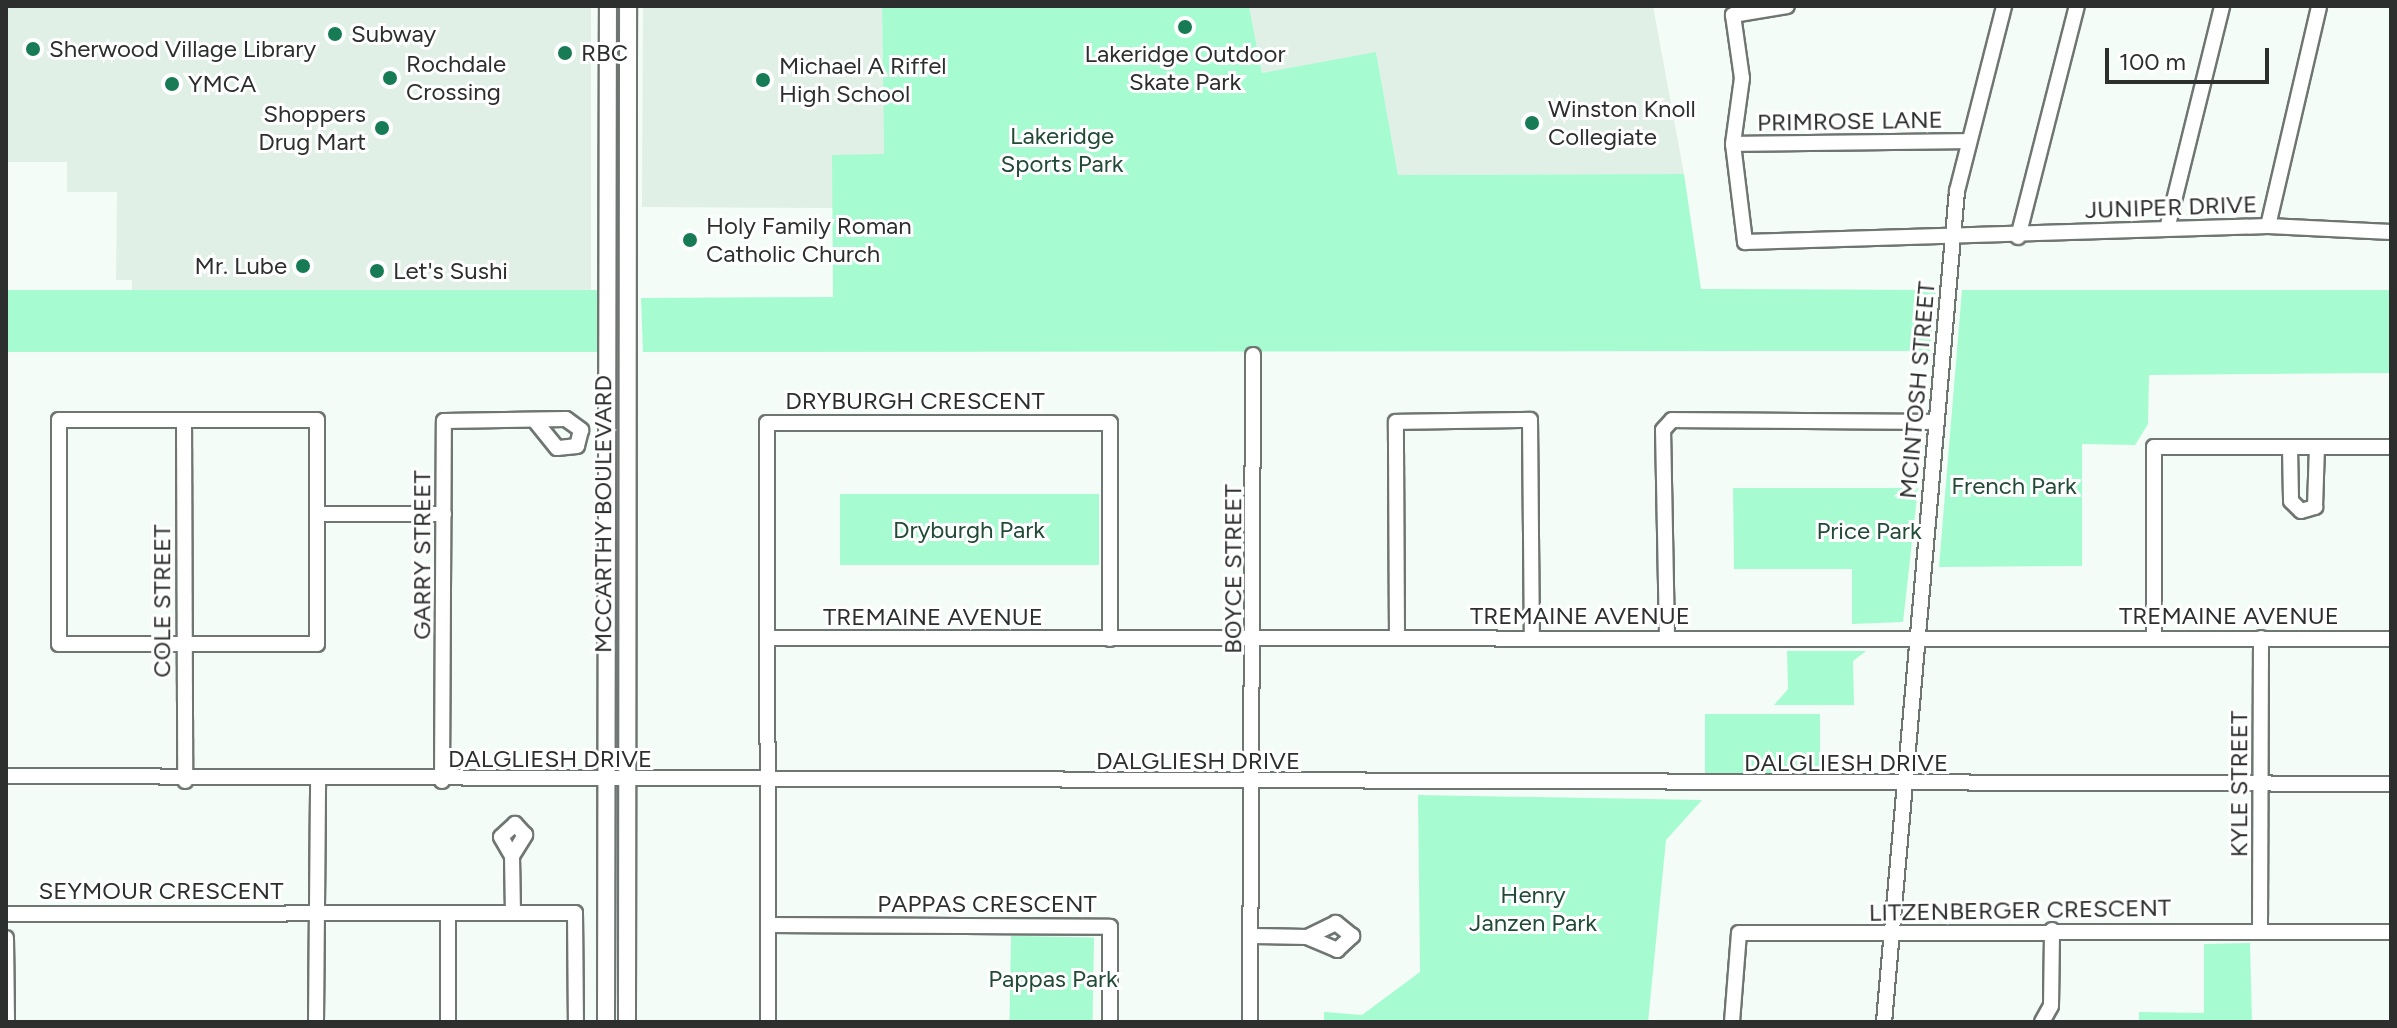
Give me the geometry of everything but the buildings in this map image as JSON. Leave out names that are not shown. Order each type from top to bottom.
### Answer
[{"type":"main road","name":"MCCARTHY BOULEVARD","points":[[606,1022],[608,6]]},
{"type":"main road","name":"MCCARTHY BOULEVARD","points":[[627,1022],[628,6]]},
{"type":"street","points":[[1733,144],[1742,78],[1733,15],[1787,6]]},
{"type":"street","name":"MCINTOSH STREET","points":[[1884,1022],[1889,935],[1952,241],[1968,141],[2004,6]]},
{"type":"street","points":[[2018,237],[2077,6]]},
{"type":"street","points":[[2167,229],[2222,6]]},
{"type":"street","points":[[2268,226],[2319,6]]},
{"type":"street","name":"PRIMROSE LANE","points":[[1733,144],[1968,141]]},
{"type":"street","name":"JUNIPER DRIVE","points":[[1733,144],[1745,242],[1952,241],[2268,226],[2391,232]]},
{"type":"street","name":"BOYCE STREET","points":[[1250,1022],[1251,783],[1256,639],[1253,355]]},
{"type":"street","points":[[59,420],[184,420],[317,420],[317,644],[59,644],[59,420]]},
{"type":"street","name":"COLE STREET","points":[[184,420],[185,781]]},
{"type":"street","points":[[1397,638],[1396,422],[1530,420],[1532,638]]},
{"type":"street","points":[[1667,637],[1663,430],[1672,420],[1936,422]]},
{"type":"street","name":"GARRY STREET","points":[[442,781],[444,421],[536,422]]},
{"type":"street","name":"DRYBURGH CRESCENT","points":[[768,1022],[770,638],[767,423],[1110,423],[1110,639]]},
{"type":"street","points":[[2154,638],[2154,447],[2391,447]]},
{"type":"street","points":[[2290,447],[2291,501],[2301,511],[2315,507],[2317,447]]},
{"type":"street","points":[[317,514],[444,514]]},
{"type":"street","name":"TREMAINE AVENUE","points":[[770,638],[2391,639]]},
{"type":"street","name":"KYLE STREET","points":[[2260,929],[2261,638]]},
{"type":"street","name":"DALGLIESH DRIVE","points":[[6,776],[185,781],[768,783],[2391,784]]},
{"type":"street","points":[[316,1022],[318,781]]},
{"type":"street","points":[[512,856],[513,913]]},
{"type":"street","points":[[448,913],[448,1022]]},
{"type":"street","name":"SEYMOUR CRESCENT","points":[[6,914],[575,913],[576,1022]]},
{"type":"street","name":"PAPPAS CRESCENT","points":[[768,925],[1110,927],[1110,1022]]},
{"type":"street","name":"LITZENBERGER CRESCENT","points":[[1732,1022],[1739,933],[1889,935],[2260,929],[2391,932]]},
{"type":"street","points":[[2052,930],[2051,1006],[2059,1022]]},
{"type":"street","points":[[1251,936],[1307,937]]},
{"type":"street","points":[[6,938],[7,1022]]},
{"type":"street","points":[[2042,1022],[2051,1006]]},
{"type":"shaded area","name":"Rochdale Crossing","points":[[6,6],[591,6],[591,290],[132,290],[132,280],[116,280],[117,192],[67,192],[67,162],[6,162]]},
{"type":"shaded area","name":"Michael A Riffel High School","points":[[643,6],[882,6],[884,155],[833,155],[833,208],[642,207]]},
{"type":"shaded area","name":"Winston Knoll Collegiate","points":[[1249,6],[1653,6],[1684,174],[1398,175],[1376,53],[1262,73]]},
{"type":"green space","name":"Lakeridge Sports Park","points":[[882,6],[1249,6],[1262,73],[1376,52],[1398,175],[1684,174],[1701,289],[1936,290],[1930,351],[643,352],[641,298],[833,297],[832,155],[884,154]]},
{"type":"green space","points":[[6,290],[600,290],[600,352],[6,352]]},
{"type":"green space","name":"French Park","points":[[1962,290],[2391,290],[2391,373],[2149,375],[2148,424],[2135,445],[2082,444],[2082,566],[1939,567]]},
{"type":"green space","name":"Price Park","points":[[1733,488],[1918,488],[1903,622],[1852,624],[1852,569],[1734,569]]},
{"type":"green space","name":"Dryburgh Park","points":[[840,494],[1099,494],[1099,565],[840,565]]},
{"type":"green space","points":[[1787,651],[1866,651],[1853,661],[1854,705],[1774,705],[1788,689]]},
{"type":"green space","points":[[1705,714],[1820,714],[1820,773],[1705,773]]},
{"type":"green space","name":"Henry Janzen Park","points":[[1418,795],[1702,800],[1666,840],[1648,1022],[1324,1022],[1324,1012],[1362,1015],[1420,972]]},
{"type":"green space","name":"Pappas Park","points":[[1011,936],[1094,937],[1093,1022],[1009,1022]]},
{"type":"green space","points":[[2250,943],[2252,1022],[2139,1022],[2139,1012],[2204,1013],[2204,944]]},
{"type":"place","name":"Lakeridge Outdoor Skate Park","points":[[1185,27]]},
{"type":"place","name":"Subway","points":[[335,34]]},
{"type":"place","name":"Sherwood Village Library","points":[[33,49]]},
{"type":"place","name":"RBC","points":[[565,53]]},
{"type":"place","name":"Rochdale Crossing","points":[[390,78]]},
{"type":"place","name":"Michael A Riffel High School","points":[[763,80]]},
{"type":"place","name":"YMCA","points":[[172,84]]},
{"type":"place","name":"Winston Knoll Collegiate","points":[[1532,123]]},
{"type":"place","name":"Shoppers Drug Mart","points":[[382,128]]},
{"type":"place","name":"Holy Family Roman Catholic Church","points":[[690,240]]},
{"type":"place","name":"Mr. Lube","points":[[303,266]]},
{"type":"place","name":"Let's Sushi","points":[[377,271]]}]
